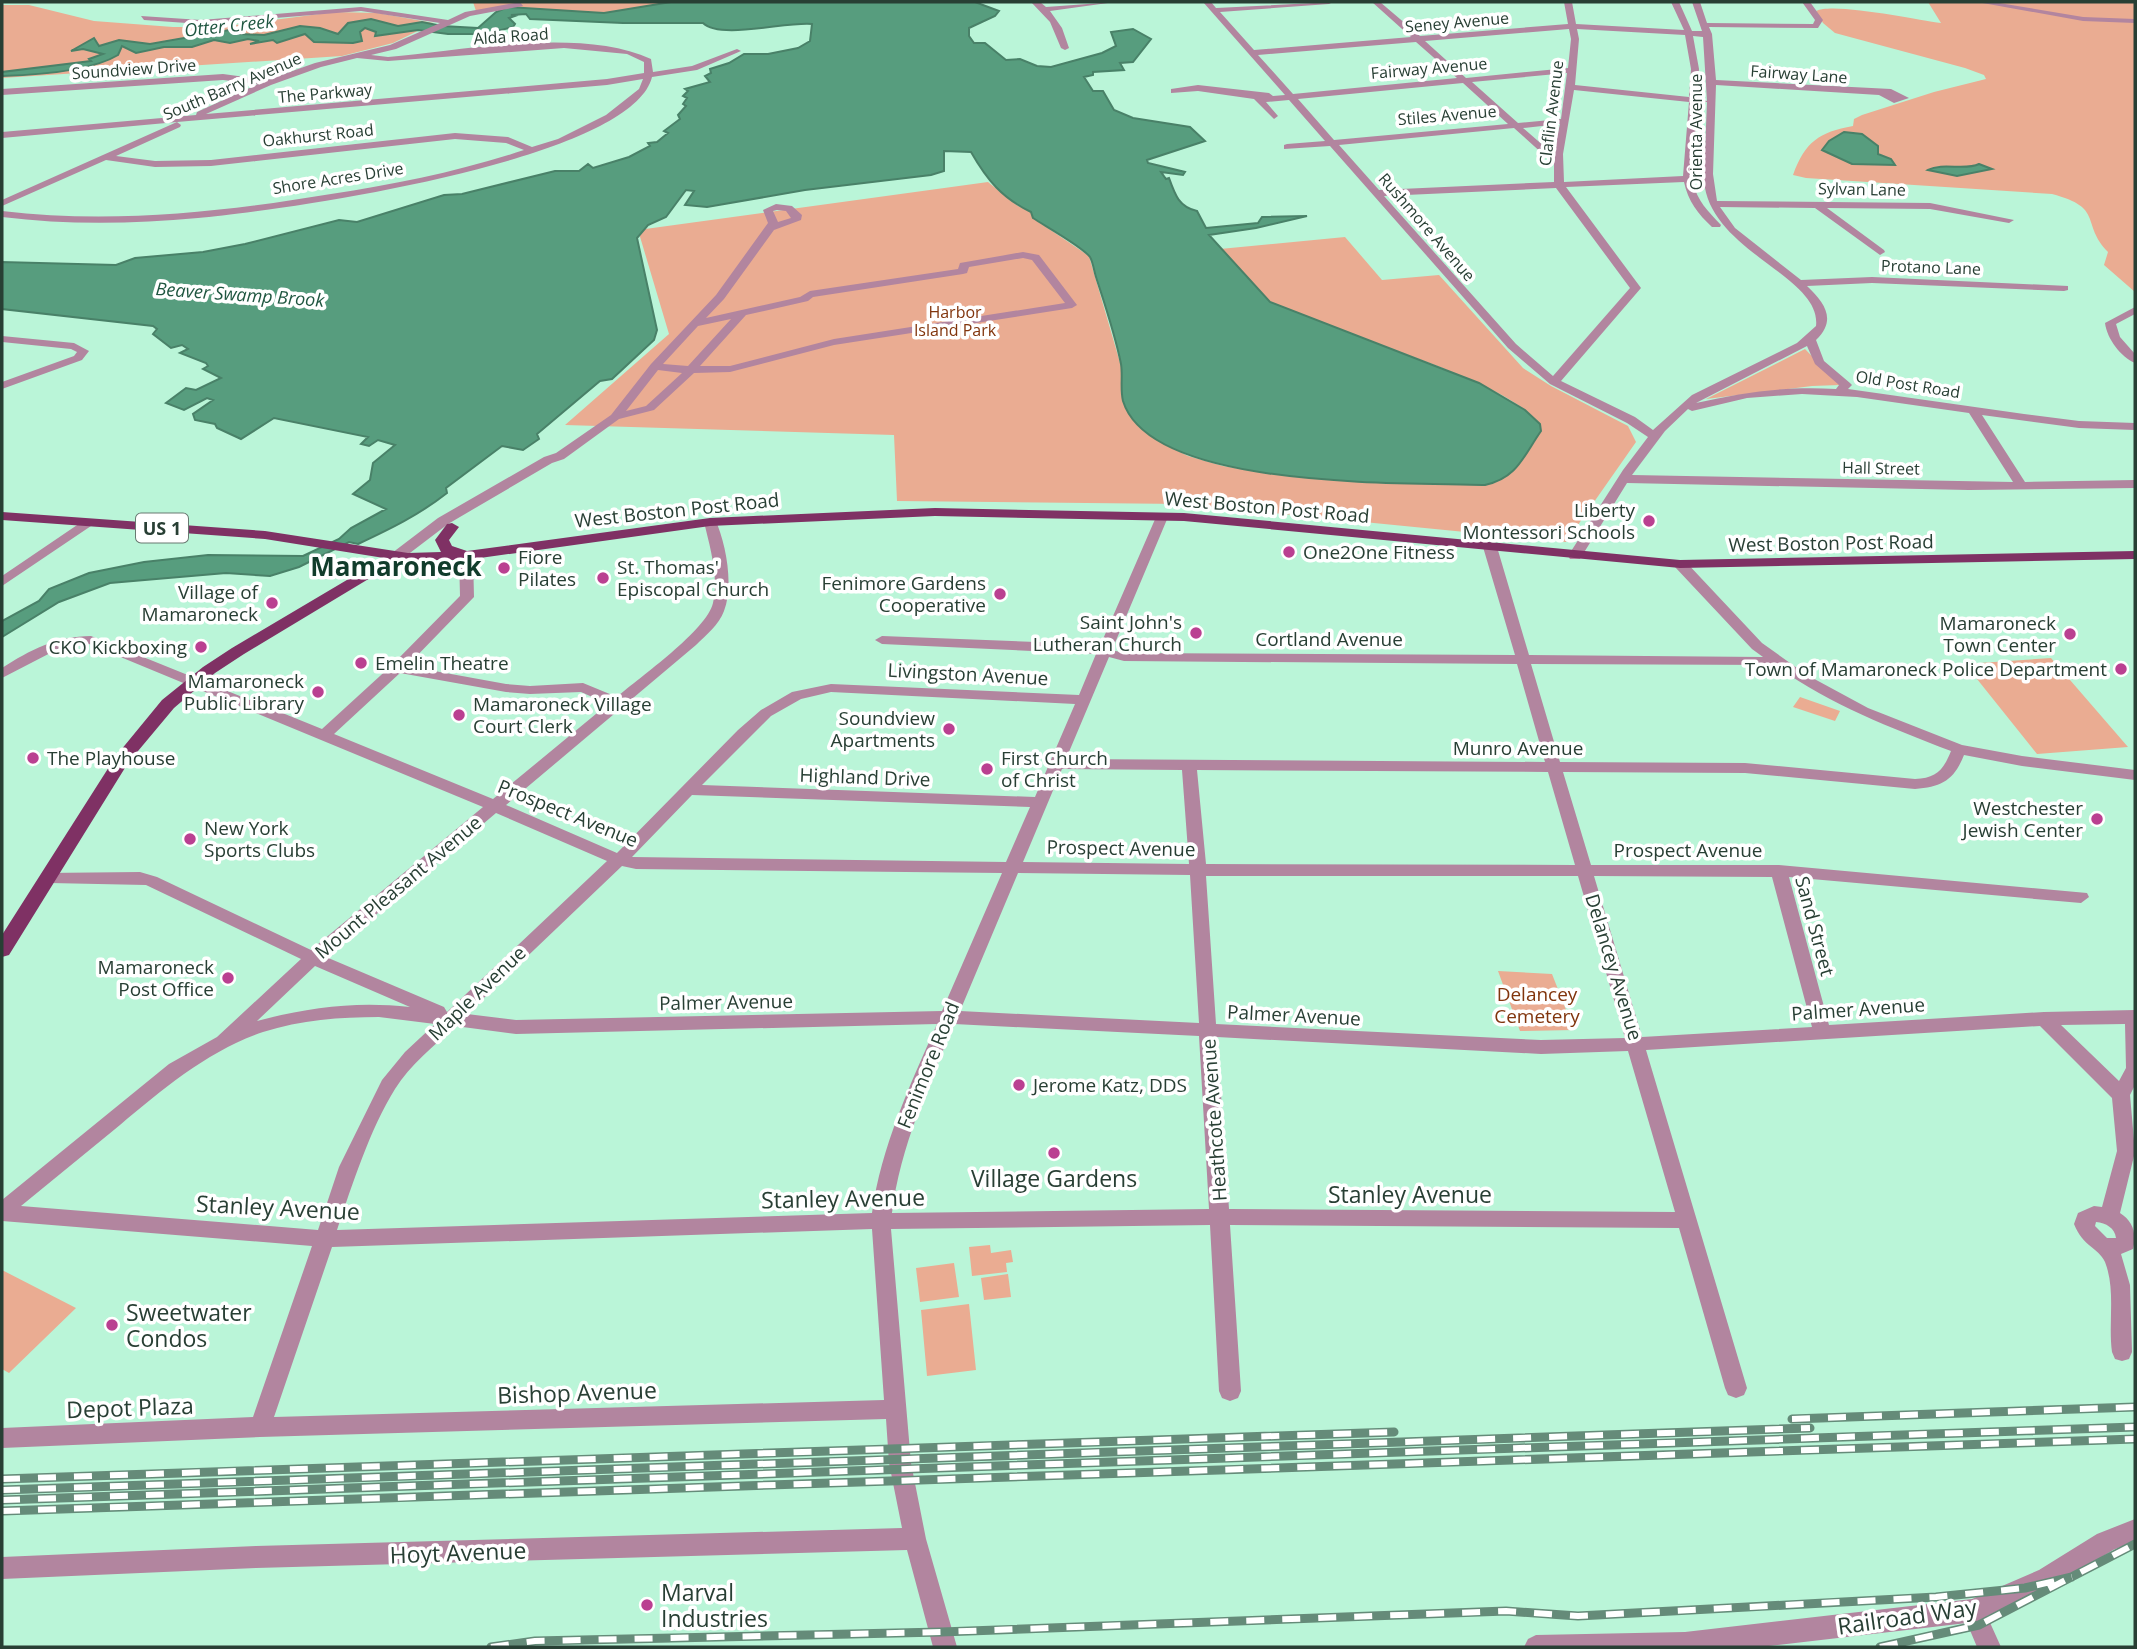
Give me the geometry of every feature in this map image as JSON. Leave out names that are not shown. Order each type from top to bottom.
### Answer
[{"type":"main road","name":"West Boston Post Road","points":[[397,556],[466,556],[709,522],[935,512],[1228,520],[1576,556],[1680,564],[2135,555]]},
{"type":"main road","name":"US 1","points":[[2,516],[265,535],[397,556]]},
{"type":"main road","points":[[452,527],[442,540],[446,549],[466,556]]},
{"type":"main road","points":[[2,950],[122,760],[168,705],[238,650],[397,556]]},
{"type":"street","points":[[1035,2],[1046,9],[1060,31],[1065,48]]},
{"type":"street","points":[[1046,9],[1111,2]]},
{"type":"street","points":[[1211,6],[1329,2]]},
{"type":"street","points":[[1376,2],[1558,163]]},
{"type":"street","name":"Claflin Avenue","points":[[1554,382],[1636,288],[1559,183],[1558,163],[1572,70],[1574,26],[1568,2]]},
{"type":"street","name":"Orienta Avenue","points":[[1675,2],[1689,33],[1695,69],[1693,136],[1688,178],[1693,201],[1716,225]]},
{"type":"street","name":"Orienta Avenue","points":[[1696,2],[1707,30],[1712,82],[1709,178],[1713,204],[1741,237],[1812,297],[1823,319],[1821,329],[1810,339]]},
{"type":"street","name":"Seney Avenue","points":[[1251,53],[1574,26],[1689,33],[1818,24],[1819,20],[1806,2]]},
{"type":"street","points":[[1981,2],[2083,19],[2135,21]]},
{"type":"street","name":"South Barry Avenue","points":[[2,203],[268,83],[318,65],[411,40],[468,14],[520,4]]},
{"type":"street","name":"Rushmore Avenue","points":[[1211,6],[1512,346],[1554,382],[1631,420],[1654,436]]},
{"type":"street","points":[[144,18],[201,22],[361,9],[445,23]]},
{"type":"street","name":"Alda Road","points":[[358,56],[388,59],[590,45],[639,53],[648,61],[649,75]]},
{"type":"street","name":"The Parkway","points":[[2,132],[208,111],[607,82],[694,68],[737,51]]},
{"type":"street","name":"Fairway Avenue","points":[[1167,94],[1204,87],[1259,98],[1572,70]]},
{"type":"street","name":"Shore Acres Drive","points":[[2,214],[42,220],[200,215],[403,184],[532,150],[585,131],[621,111],[643,89],[649,75]]},
{"type":"street","name":"Soundview Drive","points":[[2,92],[223,77],[268,83]]},
{"type":"street","name":"Fairway Lane","points":[[1712,82],[1884,93]]},
{"type":"street","points":[[1570,87],[1710,102]]},
{"type":"street","name":"The Parkway","points":[[2,132],[188,120],[457,92]]},
{"type":"street","points":[[1259,98],[1275,116]]},
{"type":"street","name":"Stiles Avenue","points":[[1287,147],[1564,121]]},
{"type":"street","name":"Oakhurst Road","points":[[106,157],[155,164],[211,163],[475,135],[508,140],[532,150]]},
{"type":"street","points":[[1693,136],[1710,138]]},
{"type":"street","points":[[1377,193],[1709,178]]},
{"type":"street","name":"Sylvan Lane","points":[[1713,204],[1930,206],[2009,220]]},
{"type":"street","points":[[1817,205],[1880,252]]},
{"type":"street","points":[[397,556],[443,521],[548,460],[560,456],[615,417],[654,366],[720,297],[770,228]]},
{"type":"street","points":[[654,366],[691,370],[730,369],[834,342],[1072,305],[1035,257],[1023,255],[964,265],[963,271],[810,294],[804,299],[694,324]]},
{"type":"street","name":"Protano Lane","points":[[1796,283],[1872,280],[2064,288]]},
{"type":"street","points":[[2135,310],[2110,323],[2110,328],[2112,335],[2135,360]]},
{"type":"street","points":[[615,417],[650,408],[691,370],[742,313]]},
{"type":"street","points":[[2,339],[74,346],[83,351],[78,358],[2,386]]},
{"type":"street","points":[[1576,556],[1654,436],[1696,397],[1810,339],[1819,362],[1846,385],[1841,390]]},
{"type":"street","name":"Old Post Road","points":[[1677,412],[1745,394],[1841,390],[1974,411],[2135,425]]},
{"type":"street","points":[[1974,411],[2021,485]]},
{"type":"street","points":[[397,556],[553,468],[562,460],[560,456]]},
{"type":"street","name":"Hall Street","points":[[1626,479],[2021,485],[2135,484]]},
{"type":"street","name":"Fenimore Road","points":[[945,1647],[915,1539],[900,1462],[881,1222],[895,1148],[947,1017],[1162,517]]},
{"type":"street","name":"Mount Pleasant Avenue","points":[[2,1212],[175,1069],[223,1042],[313,958],[691,642],[717,612],[720,599],[719,554],[709,522]]},
{"type":"street","points":[[2,582],[86,523]]},
{"type":"street","name":"Delancey Avenue","points":[[1490,547],[1736,1388]]},
{"type":"street","points":[[324,734],[397,668],[467,597],[466,556]]},
{"type":"street","points":[[1680,564],[1757,646],[1776,661],[1863,711],[1959,749],[2022,761],[2135,775]]},
{"type":"street","name":"Prospect Avenue","points":[[2,674],[30,657],[74,638],[91,640],[324,734],[617,859],[636,863],[680,866],[1198,870],[1779,871],[2081,897]]},
{"type":"street","name":"Cortland Avenue","points":[[883,640],[1088,648],[1124,657],[1776,661]]},
{"type":"street","points":[[397,668],[506,688],[583,688],[619,703]]},
{"type":"street","name":"Livingston Avenue","points":[[852,688],[1083,700]]},
{"type":"street","name":"Maple Avenue","points":[[260,1427],[349,1167],[388,1085],[411,1057],[690,790],[743,733],[766,713],[797,695],[813,690],[852,688]]},
{"type":"street","name":"Munro Avenue","points":[[1056,764],[1745,768],[1926,784],[1938,781],[1952,772],[1959,749]]},
{"type":"street","name":"Heathcote Avenue","points":[[1189,766],[1198,870],[1230,1391]]},
{"type":"street","name":"Highland Drive","points":[[690,790],[1039,802]]},
{"type":"street","name":"Sand Street","points":[[1779,871],[1822,1032]]},
{"type":"street","name":"Palmer Avenue","points":[[50,877],[145,879],[180,893],[313,958],[451,1018]]},
{"type":"street","name":"Palmer Avenue","points":[[223,1042],[258,1027],[333,1011],[379,1010],[516,1027],[947,1017],[1484,1046],[1637,1044],[2044,1018],[2135,1017]]},
{"type":"street","points":[[2122,1352],[2119,1335],[2123,1288],[2116,1261],[2106,1246],[2092,1239],[2084,1224],[2088,1215],[2109,1216],[2130,1158],[2121,1095],[2135,1068],[2135,1017]]},
{"type":"street","points":[[2044,1018],[2121,1095]]},
{"type":"street","name":"Stanley Avenue","points":[[2,1212],[324,1239],[510,1231],[1220,1217],[1686,1220]]},
{"type":"street","name":"Bishop Avenue","points":[[260,1427],[895,1409]]},
{"type":"street","name":"Depot Plaza","points":[[2,1438],[260,1427]]},
{"type":"street","name":"Railroad Way","points":[[1536,1647],[1685,1644],[1973,1611],[2047,1577],[2105,1542],[2135,1530]]},
{"type":"street","name":"Hoyt Avenue","points":[[2,1568],[270,1557],[915,1539]]},
{"type":"street","points":[[1973,1611],[1989,1647]]},
{"type":"green space","points":[[473,2],[671,2],[628,10],[596,12],[517,8],[476,11]]},
{"type":"green space","points":[[1928,2],[2135,2],[2135,292],[2104,265],[2108,252],[2095,233],[2086,211],[2068,199],[2052,194],[1793,175],[1803,154],[1815,140],[1822,135],[1853,126],[1854,119],[1862,115],[1986,79],[1984,75],[1965,68],[1835,33],[1823,23],[1816,11],[1857,10],[1941,23]]},
{"type":"green space","points":[[2,5],[29,5],[94,21],[173,27],[219,27],[335,12],[377,13],[434,23],[393,43],[342,56],[2,78]]},
{"type":"green space","name":"Harbor Island Park","points":[[988,182],[1018,206],[1032,212],[1033,218],[1089,256],[1121,366],[1122,397],[1140,426],[1160,442],[1188,456],[1223,466],[1311,478],[1485,485],[1505,477],[1524,458],[1541,431],[1529,413],[1502,395],[1464,377],[1271,303],[1252,286],[1220,249],[1345,237],[1382,280],[1439,275],[1523,368],[1551,386],[1628,426],[1636,442],[1566,542],[1182,504],[897,501],[894,435],[565,425],[669,334],[638,230]]},
{"type":"green space","points":[[1805,349],[1840,385],[1706,399]]},
{"type":"green space","points":[[2051,658],[2128,747],[2037,754],[1965,664]]},
{"type":"green space","points":[[1800,697],[1840,711],[1835,721],[1793,707]]},
{"type":"green space","name":"Delancey Cemetery","points":[[1498,971],[1552,974],[1574,1030],[1520,1031]]},
{"type":"green space","points":[[990,1245],[991,1253],[1011,1250],[1013,1262],[1006,1263],[1007,1272],[972,1276],[969,1247]]},
{"type":"green space","points":[[954,1263],[959,1297],[920,1302],[916,1268]]},
{"type":"green space","points":[[2,1270],[76,1308],[9,1373],[2,1369]]},
{"type":"green space","points":[[1008,1274],[1011,1297],[984,1300],[981,1278]]},
{"type":"green space","points":[[969,1304],[976,1370],[927,1376],[921,1310]]},
{"type":"water","name":"Beaver Swamp Brook","points":[[671,2],[975,2],[999,11],[995,16],[969,28],[969,36],[974,43],[985,43],[1006,60],[1020,59],[1037,66],[1051,67],[1102,53],[1116,46],[1111,32],[1133,29],[1151,39],[1133,62],[1120,63],[1124,70],[1093,72],[1093,75],[1084,77],[1093,91],[1103,91],[1114,110],[1133,118],[1190,127],[1205,141],[1147,160],[1148,163],[1185,172],[1183,175],[1161,172],[1166,179],[1169,178],[1182,203],[1197,211],[1206,228],[1258,223],[1262,217],[1307,216],[1209,235],[1270,302],[1479,383],[1525,410],[1540,424],[1541,431],[1512,472],[1485,485],[1344,481],[1285,476],[1229,466],[1180,452],[1143,430],[1123,401],[1119,353],[1090,257],[1003,194],[989,180],[971,152],[944,151],[944,171],[931,175],[805,190],[707,207],[685,205],[694,191],[686,190],[666,217],[648,225],[637,238],[657,330],[654,340],[612,379],[600,381],[537,434],[539,439],[523,450],[502,446],[446,488],[447,493],[415,515],[358,544],[349,542],[299,567],[270,576],[226,573],[110,583],[59,602],[2,637],[2,621],[39,601],[49,589],[89,573],[144,562],[208,555],[303,556],[339,539],[351,528],[386,509],[353,494],[370,480],[373,463],[395,445],[378,440],[369,446],[361,444],[368,437],[274,418],[241,439],[217,428],[215,424],[195,420],[193,414],[213,400],[207,398],[184,410],[166,403],[186,388],[196,390],[221,378],[203,369],[208,366],[206,363],[180,353],[188,349],[182,345],[171,348],[153,334],[157,329],[153,326],[2,309],[2,262],[116,265],[135,258],[203,252],[339,220],[357,222],[444,195],[462,194],[555,171],[579,171],[588,164],[593,168],[629,157],[668,133],[664,131],[680,119],[678,115],[686,106],[683,104],[687,98],[683,96],[688,91],[685,89],[710,82],[705,76],[711,73],[710,69],[729,63],[744,54],[768,54],[798,48],[810,41],[812,24],[724,30],[703,23],[530,19],[526,14],[511,15],[515,16],[509,18],[515,24],[513,27],[485,34],[448,34],[418,30],[375,36],[376,32],[365,28],[360,32],[362,41],[353,43],[314,42],[305,34],[277,43],[273,40],[250,44],[259,41],[248,39],[230,43],[214,40],[192,47],[164,47],[136,53],[122,46],[118,55],[78,69],[15,76],[2,76],[2,72],[91,61],[89,59],[103,54],[83,49],[71,51],[94,38],[99,46],[119,40],[150,44],[235,29],[240,34],[264,35],[300,26],[320,28],[338,34],[348,23],[371,19],[398,26],[422,22],[478,28],[496,12],[508,7],[604,13]]},
{"type":"water","points":[[1844,132],[1862,134],[1878,146],[1878,154],[1891,159],[1895,165],[1852,164],[1822,150],[1829,141]]},
{"type":"water","points":[[1979,164],[1992,169],[1957,176],[1928,170],[1967,167]]},
{"type":"railway","points":[[1792,1419],[2135,1407]]},
{"type":"railway","points":[[2,1500],[2135,1427]]},
{"type":"railway","points":[[2,1490],[1810,1428]]},
{"type":"railway","points":[[2,1479],[1394,1432]]},
{"type":"railway","points":[[2,1511],[2135,1439]]},
{"type":"railway","points":[[2071,1577],[2135,1544]]},
{"type":"railway","points":[[491,1647],[535,1641],[941,1632],[1506,1611],[1578,1616],[1936,1597],[2025,1588],[2071,1577]]},
{"type":"railway","points":[[1880,1647],[1979,1625],[2071,1577]]},
{"type":"place","name":"Liberty Montessori Schools","points":[[1649,521]]},
{"type":"place","name":"One2One Fitness","points":[[1289,552]]},
{"type":"place","name":"Fiore Pilates","points":[[504,568]]},
{"type":"place","name":"St. Thomas' Episcopal Church","points":[[603,578]]},
{"type":"place","name":"Fenimore Gardens Cooperative","points":[[1000,594]]},
{"type":"place","name":"Village of Mamaroneck","points":[[272,603]]},
{"type":"place","name":"Saint John's Lutheran Church","points":[[1196,633]]},
{"type":"place","name":"Mamaroneck Town Center","points":[[2070,634]]},
{"type":"place","name":"CKO Kickboxing","points":[[201,647]]},
{"type":"place","name":"Emelin Theatre","points":[[361,663]]},
{"type":"place","name":"Town of Mamaroneck Police Department","points":[[2121,669]]},
{"type":"place","name":"Mamaroneck Public Library","points":[[318,692]]},
{"type":"place","name":"Mamaroneck Village Court Clerk","points":[[459,715]]},
{"type":"place","name":"Soundview Apartments","points":[[949,729]]},
{"type":"place","name":"The Playhouse","points":[[33,758]]},
{"type":"place","name":"First Church of Christ","points":[[987,769]]},
{"type":"place","name":"Westchester Jewish Center","points":[[2097,819]]},
{"type":"place","name":"New York Sports Clubs","points":[[190,839]]},
{"type":"place","name":"Mamaroneck Post Office","points":[[228,978]]},
{"type":"place","name":"Jerome Katz, DDS","points":[[1019,1085]]},
{"type":"place","name":"Village Gardens","points":[[1054,1153]]},
{"type":"place","name":"Sweetwater Condos","points":[[112,1325]]},
{"type":"place","name":"Marval Industries","points":[[647,1605]]},
{"type":"district","name":"Mamaroneck","points":[[396,566]]},
{"type":"water label","name":"Otter Creek","points":[[229,25]]}]
